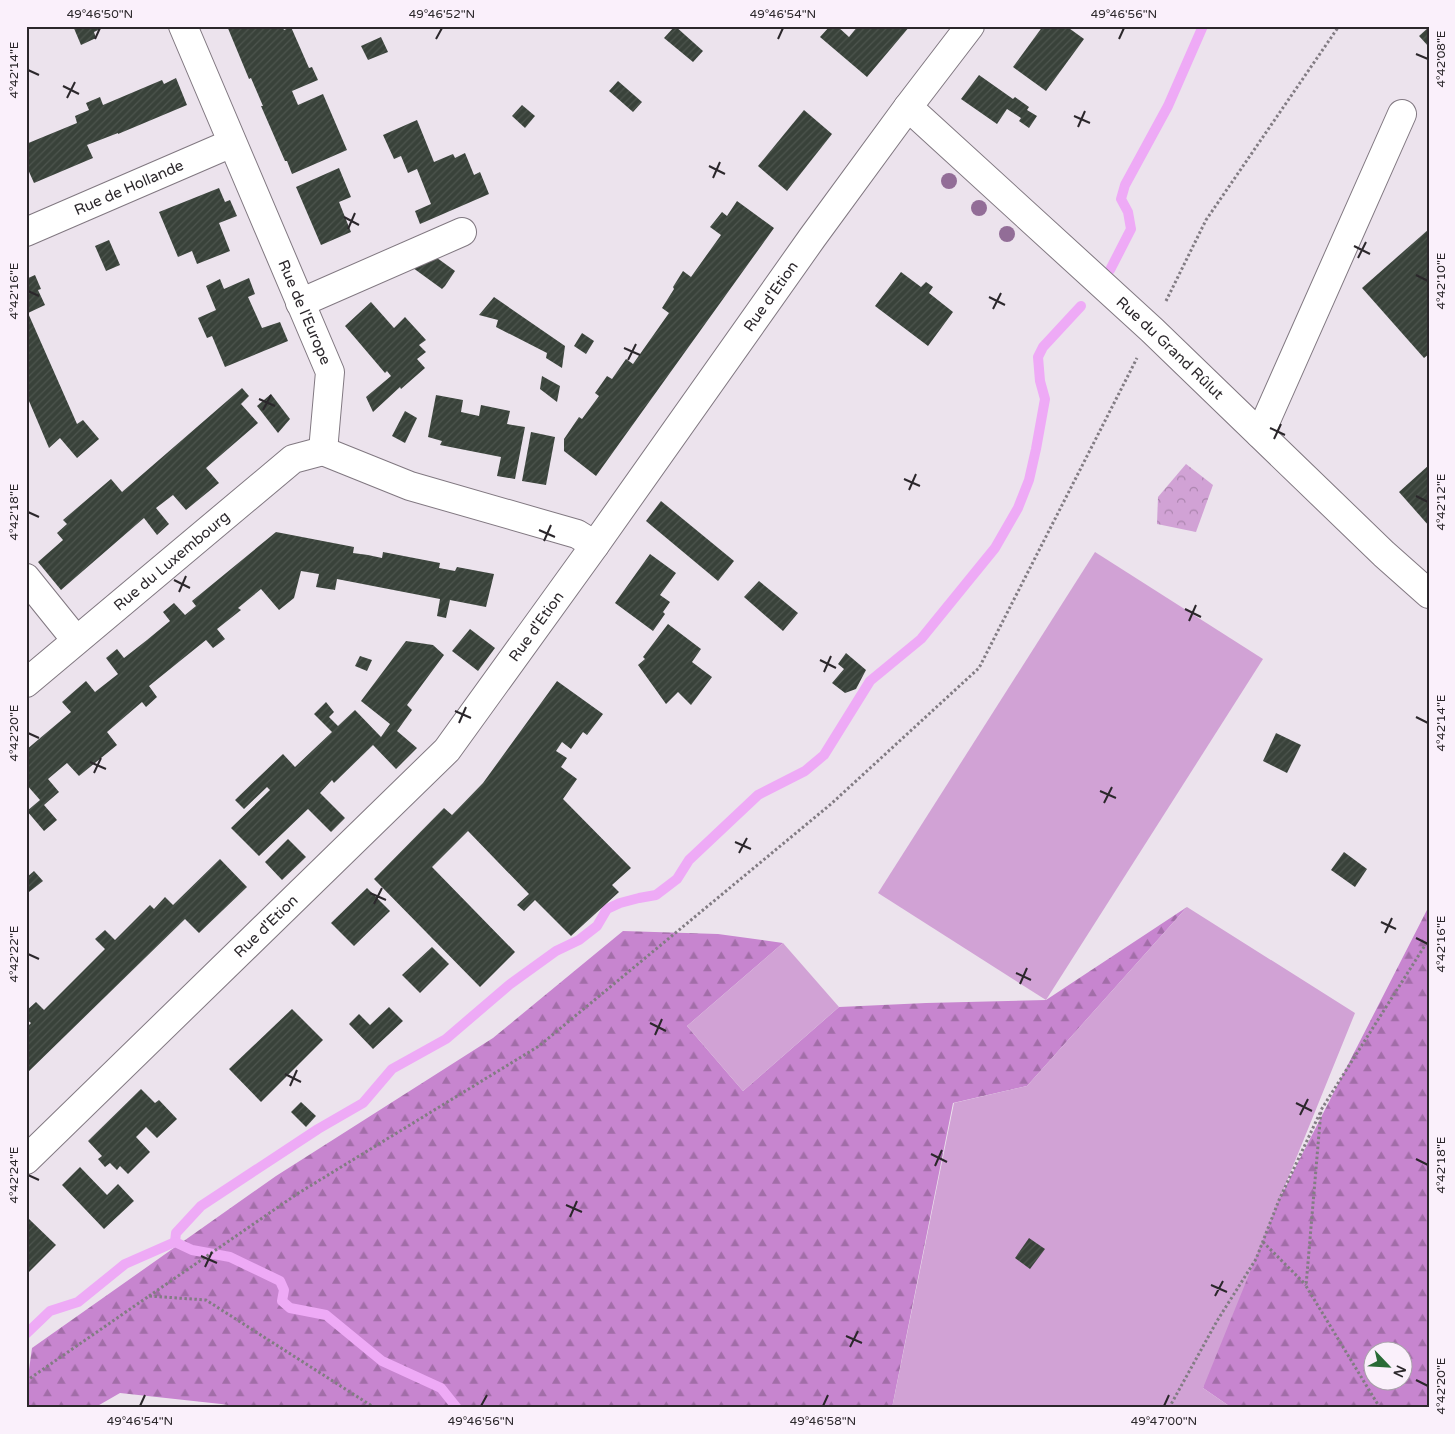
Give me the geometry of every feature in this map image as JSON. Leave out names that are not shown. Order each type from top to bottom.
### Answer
[{"type":"street","name":"Rue de l'Europe","points":[[183,26],[330,372],[324,451]]},
{"type":"street","name":"Rue d'Etion","points":[[26,1160],[446,750],[595,545],[784,277],[908,107],[970,26]]},
{"type":"street","name":"Rue du Grand Rûlut","points":[[908,107],[1152,330],[1260,434],[1425,585]]},
{"type":"street","points":[[1260,434],[1402,114]]},
{"type":"street","name":"Rue de Hollande","points":[[26,232],[232,143]]},
{"type":"street","points":[[300,303],[462,232]]},
{"type":"street","points":[[324,451],[410,486],[577,534],[595,545]]},
{"type":"street","name":"Rue du Luxembourg","points":[[26,683],[293,458],[324,451]]},
{"type":"street","points":[[26,578],[76,640]]},
{"type":"path","points":[[26,1381],[297,1194],[539,1046],[831,804],[979,668],[1152,330],[1206,220],[1339,26]]},
{"type":"path","points":[[1169,1408],[1217,1321],[1256,1259],[1279,1200],[1321,1110],[1429,939]]},
{"type":"path","points":[[1306,1286],[1321,1110]]},
{"type":"path","points":[[1262,1241],[1306,1286],[1380,1408]]},
{"type":"path","points":[[149,1296],[206,1300],[375,1408]]},
{"type":"green space","points":[[1186,464],[1213,485],[1196,532],[1157,524],[1158,497]]},
{"type":"green space","points":[[1095,552],[1263,659],[1046,1000],[878,893]]},
{"type":"green space","points":[[1429,906],[1429,1408],[1232,1408],[1203,1388],[1217,1321]]},
{"type":"green space","points":[[1187,907],[1027,1086],[953,1103],[892,1408],[246,1408],[120,1393],[94,1408],[26,1408],[26,1391],[32,1348],[276,1176],[493,1038],[623,931],[718,934],[783,943],[687,1026],[743,1091],[839,1007],[1046,1000]]},
{"type":"green space","points":[[1187,907],[1355,1013],[1203,1388],[1232,1408],[892,1408],[954,1103],[1027,1086]]},
{"type":"green space","points":[[783,943],[839,1007],[743,1091],[687,1026]]},
{"type":"building","points":[[73,26],[107,26],[94,32],[96,38],[81,45]]},
{"type":"building","points":[[227,26],[282,26],[284,30],[291,27],[309,68],[312,67],[318,80],[292,91],[298,105],[323,94],[347,150],[292,174]]},
{"type":"building","points":[[675,26],[703,51],[693,62],[664,38]]},
{"type":"building","points":[[830,26],[837,26],[849,37],[858,26],[910,26],[867,77],[820,37]]},
{"type":"building","points":[[1043,26],[1066,26],[1084,39],[1046,91],[1013,67]]},
{"type":"building","points":[[1429,27],[1429,47],[1419,36]]},
{"type":"building","points":[[381,37],[388,52],[368,60],[361,46]]},
{"type":"building","points":[[979,75],[1013,99],[1015,97],[1029,107],[1027,110],[1037,116],[1029,128],[1019,121],[1021,118],[1007,109],[997,124],[961,99]]},
{"type":"building","points":[[176,78],[187,105],[87,145],[93,158],[34,183],[26,165],[26,144],[77,123],[75,116],[89,110],[86,103],[100,97],[103,105],[162,80],[164,84]]},
{"type":"building","points":[[618,81],[642,102],[633,112],[609,91]]},
{"type":"building","points":[[522,105],[535,116],[525,128],[512,116]]},
{"type":"building","points":[[804,110],[832,134],[787,191],[758,166]]},
{"type":"building","points":[[417,120],[434,162],[453,154],[455,158],[465,153],[474,175],[480,172],[489,194],[420,224],[415,211],[431,204],[417,169],[408,173],[401,156],[394,159],[383,135]]},
{"type":"building","points":[[339,168],[351,197],[339,202],[351,232],[321,245],[296,187]]},
{"type":"building","points":[[219,188],[225,202],[230,200],[237,216],[219,223],[230,251],[197,264],[192,251],[178,257],[159,212]]},
{"type":"building","points":[[737,201],[774,228],[596,476],[564,451],[564,439],[579,417],[582,419],[599,396],[595,393],[607,376],[612,379],[626,359],[633,364],[669,313],[662,308],[683,271],[691,277],[721,235],[710,227],[722,212],[727,216]]},
{"type":"building","points":[[1429,229],[1429,354],[1424,358],[1362,288]]},
{"type":"building","points":[[109,240],[120,265],[106,271],[95,246]]},
{"type":"building","points":[[433,255],[455,271],[442,289],[409,265]]},
{"type":"building","points":[[901,272],[921,287],[926,282],[933,287],[929,293],[953,312],[928,346],[875,306]]},
{"type":"building","points":[[35,275],[41,289],[38,290],[45,305],[28,313],[77,424],[83,420],[99,439],[77,458],[60,438],[49,448],[26,394],[26,279]]},
{"type":"building","points":[[249,278],[255,294],[248,297],[262,328],[280,322],[288,341],[225,367],[212,336],[207,338],[198,318],[216,310],[206,286],[220,279],[224,289]]},
{"type":"building","points":[[494,297],[565,346],[562,368],[546,358],[547,353],[496,327],[498,320],[479,315]]},
{"type":"building","points":[[371,302],[394,328],[405,317],[426,340],[419,345],[426,352],[417,359],[425,368],[401,389],[400,387],[373,412],[366,397],[391,376],[387,371],[385,373],[345,326]]},
{"type":"building","points":[[582,333],[594,341],[586,354],[574,346]]},
{"type":"building","points":[[542,376],[560,386],[557,402],[540,389]]},
{"type":"building","points":[[242,388],[249,396],[241,404],[258,423],[206,468],[219,483],[186,510],[173,495],[156,508],[169,524],[157,535],[144,518],[61,590],[38,562],[63,540],[57,533],[67,524],[63,520],[111,479],[122,492]]},
{"type":"building","points":[[271,394],[290,419],[278,433],[257,406]]},
{"type":"building","points":[[436,395],[463,400],[461,412],[479,416],[481,405],[510,411],[507,424],[525,427],[515,479],[497,476],[501,457],[440,445],[442,441],[428,437]]},
{"type":"building","points":[[405,411],[417,418],[405,443],[392,436]]},
{"type":"building","points":[[531,432],[555,437],[546,485],[522,481]]},
{"type":"building","points":[[1429,465],[1429,526],[1399,492]]},
{"type":"building","points":[[661,501],[734,561],[718,581],[646,521]]},
{"type":"building","points":[[276,532],[354,547],[353,553],[382,558],[383,552],[440,563],[439,568],[455,571],[457,567],[494,574],[486,607],[450,600],[446,618],[437,616],[440,599],[337,579],[335,590],[316,587],[319,574],[301,571],[294,598],[279,610],[261,589],[238,608],[241,610],[217,629],[225,639],[213,648],[206,640],[149,686],[157,697],[146,707],[142,702],[107,732],[117,745],[79,776],[67,763],[48,779],[59,792],[44,805],[57,820],[44,831],[27,811],[40,800],[26,784],[26,750],[71,712],[62,702],[86,681],[95,692],[118,674],[106,658],[117,649],[124,658],[147,640],[170,621],[163,612],[174,603],[185,615],[196,606],[192,601]]},
{"type":"building","points":[[650,554],[676,573],[660,595],[670,602],[663,612],[665,614],[653,631],[615,603]]},
{"type":"building","points":[[759,581],[798,613],[783,631],[744,597]]},
{"type":"building","points":[[668,624],[701,649],[692,662],[712,677],[691,705],[678,692],[666,704],[638,665],[645,659],[643,657]]},
{"type":"building","points":[[470,629],[495,648],[478,671],[452,651]]},
{"type":"building","points":[[406,641],[433,645],[444,655],[407,705],[412,710],[397,731],[417,748],[396,769],[373,745],[334,783],[332,780],[320,793],[345,818],[331,832],[308,809],[259,856],[231,828],[270,790],[267,787],[244,809],[235,800],[283,754],[295,767],[332,732],[314,714],[326,702],[334,712],[329,717],[338,726],[355,710],[381,737],[390,724],[361,701]]},
{"type":"building","points":[[846,653],[866,670],[856,689],[845,693],[832,683],[844,669],[838,664]]},
{"type":"building","points":[[360,656],[372,660],[367,671],[355,666]]},
{"type":"building","points":[[557,681],[603,714],[587,735],[583,732],[571,749],[562,742],[556,751],[567,758],[561,767],[577,779],[563,799],[631,868],[612,885],[619,892],[571,936],[535,900],[524,911],[517,905],[529,894],[468,831],[432,867],[515,952],[480,987],[374,879],[444,808],[452,815],[483,783]]},
{"type":"building","points":[[1276,733],[1301,745],[1287,773],[1263,761]]},
{"type":"building","points":[[288,839],[306,857],[282,880],[265,862]]},
{"type":"building","points":[[1344,852],[1367,869],[1355,887],[1331,870]]},
{"type":"building","points":[[220,859],[247,887],[199,933],[185,919],[26,1074],[26,1028],[31,1023],[26,1019],[26,1011],[36,1002],[44,1010],[105,949],[95,939],[105,930],[115,940],[150,905],[154,909],[165,897],[173,905]]},
{"type":"building","points":[[34,871],[43,881],[29,892],[26,889],[26,878]]},
{"type":"building","points":[[367,888],[390,911],[354,946],[331,923]]},
{"type":"building","points":[[432,947],[449,964],[420,993],[402,975]]},
{"type":"building","points":[[389,1007],[403,1021],[373,1049],[349,1024],[359,1014],[370,1025]]},
{"type":"building","points":[[292,1009],[323,1040],[261,1102],[229,1069]]},
{"type":"building","points":[[141,1089],[155,1103],[159,1100],[177,1119],[157,1138],[146,1127],[136,1137],[150,1152],[128,1174],[120,1166],[117,1170],[110,1163],[105,1167],[98,1159],[102,1156],[88,1141]]},
{"type":"building","points":[[301,1102],[316,1116],[306,1127],[291,1112]]},
{"type":"building","points":[[80,1167],[107,1195],[118,1184],[134,1201],[104,1229],[62,1185]]},
{"type":"building","points":[[29,1219],[56,1245],[26,1275],[26,1222]]},
{"type":"building","points":[[1029,1238],[1045,1249],[1030,1269],[1015,1258]]},
{"type":"waterway","points":[[1110,270],[1131,229],[1128,212],[1121,199],[1125,185],[1168,106],[1203,26]]},
{"type":"waterway","points":[[175,1242],[176,1233],[201,1206],[318,1129],[363,1103],[392,1069],[446,1039],[509,985],[556,951],[579,940],[597,926],[607,909],[620,903],[656,895],[677,879],[689,860],[758,795],[805,771],[824,755],[870,681],[921,639],[995,548],[1018,508],[1029,480],[1045,399],[1040,381],[1038,357],[1043,347],[1081,306]]},
{"type":"waterway","points":[[175,1242],[192,1250],[230,1257],[280,1281],[284,1290],[282,1301],[290,1308],[326,1315],[382,1361],[441,1388],[457,1408]]},
{"type":"waterway","points":[[26,1334],[50,1311],[78,1302],[125,1264],[175,1242]]}]
